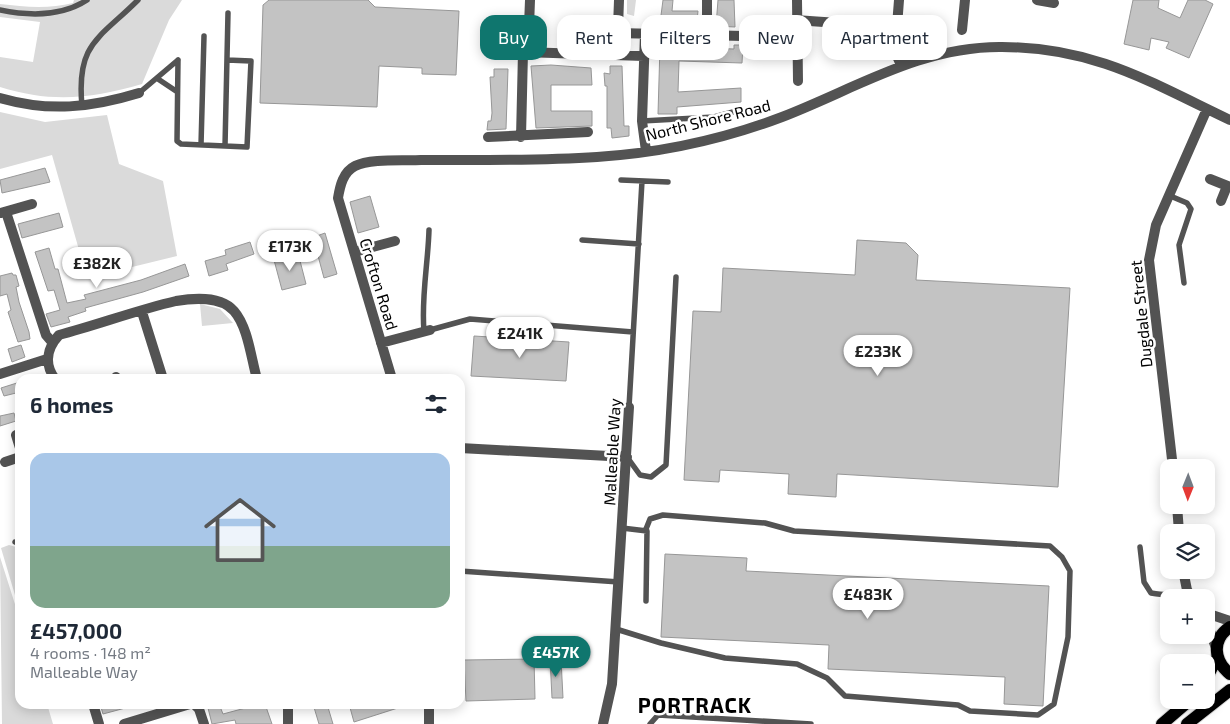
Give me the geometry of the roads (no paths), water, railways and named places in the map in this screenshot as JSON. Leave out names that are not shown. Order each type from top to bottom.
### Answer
[{"type":"main road","points":[[1230,627],[1218,639],[1216,653],[1222,667],[1230,674]]},
{"type":"main road","points":[[1187,724],[1230,690]]},
{"type":"main road","points":[[1162,724],[1180,709]]},
{"type":"street","points":[[529,15],[530,0]]},
{"type":"street","points":[[618,15],[619,0]]},
{"type":"street","points":[[708,0],[708,15]]},
{"type":"street","points":[[795,15],[796,0]]},
{"type":"street","points":[[897,15],[899,0]]},
{"type":"street","points":[[962,30],[965,0]]},
{"type":"street","points":[[1037,0],[1054,3]]},
{"type":"street","name":"North Shore Road","points":[[338,198],[340,185],[345,174],[355,166],[368,162],[553,160],[600,157],[646,151],[723,135],[774,120],[901,65],[936,54],[973,48],[1002,46],[1082,55],[1115,65],[1230,120]]},
{"type":"street","points":[[521,137],[526,60]]},
{"type":"street","points":[[644,60],[642,121],[646,151]]},
{"type":"street","points":[[797,60],[798,81]]},
{"type":"street","points":[[899,60],[901,65]]},
{"type":"street","points":[[0,98],[27,106],[57,108],[113,101],[139,94]]},
{"type":"street","name":"Dugdale Street","points":[[1172,459],[1149,260],[1156,225],[1207,109]]},
{"type":"street","points":[[488,137],[521,137],[588,132]]},
{"type":"street","points":[[1210,179],[1229,187],[1221,201]]},
{"type":"street","name":"Crofton Road","points":[[338,198],[391,374]]},
{"type":"street","points":[[32,204],[3,213],[46,335],[52,342]]},
{"type":"street","points":[[354,252],[395,241]]},
{"type":"street","points":[[53,374],[47,359],[52,342],[59,335],[177,301],[203,299],[222,302],[233,310],[242,324],[256,374]]},
{"type":"street","points":[[142,312],[161,374]]},
{"type":"street","points":[[382,343],[427,331]]},
{"type":"street","points":[[0,374],[47,359]]},
{"type":"street","name":"Malleable Way","points":[[603,724],[612,684],[629,407]]},
{"type":"street","points":[[465,448],[627,457]]},
{"type":"street","points":[[5,462],[15,459]]},
{"type":"street","points":[[1215,615],[1230,621]]},
{"type":"street","points":[[1213,644],[1216,653]]},
{"type":"street","points":[[94,709],[99,724]]},
{"type":"street","points":[[124,724],[174,709]]},
{"type":"street","points":[[198,709],[204,724]]},
{"type":"street","points":[[288,709],[288,724]]},
{"type":"street","points":[[429,709],[429,724]]},
{"type":"lane","points":[[0,10],[32,15],[60,12],[87,0]]},
{"type":"lane","points":[[82,106],[80,86],[88,51],[98,36],[138,0]]},
{"type":"lane","points":[[225,146],[228,13]]},
{"type":"lane","points":[[201,145],[204,36]]},
{"type":"lane","points":[[139,94],[178,60],[176,91],[177,141],[181,144],[247,147],[251,61],[227,60]]},
{"type":"lane","points":[[158,79],[176,91]]},
{"type":"lane","points":[[642,121],[714,117],[733,112]]},
{"type":"lane","points":[[621,180],[668,182]]},
{"type":"lane","name":"Malleable Way","points":[[629,407],[642,181]]},
{"type":"lane","points":[[1168,196],[1187,203],[1191,209],[1179,245],[1184,283]]},
{"type":"lane","points":[[429,230],[428,266],[422,312],[427,331],[470,318],[633,332]]},
{"type":"lane","points":[[582,240],[639,244]]},
{"type":"lane","points":[[627,457],[640,475],[651,477],[666,465],[676,277]]},
{"type":"lane","points":[[616,629],[661,644],[725,658],[797,664],[827,678],[845,696],[958,705],[970,711],[1038,715],[1054,704],[1068,638],[1070,571],[1062,556],[1050,546],[794,531],[765,523],[663,515],[650,519],[646,530],[648,535],[646,602]]},
{"type":"lane","points":[[622,528],[646,530]]},
{"type":"lane","points":[[1140,547],[1144,582],[1151,593],[1160,594]]},
{"type":"lane","points":[[465,571],[618,582]]},
{"type":"lane","points":[[650,724],[658,715],[811,724]]},
{"type":"district","name":"PORTRACK","points":[[695,706]]}]
